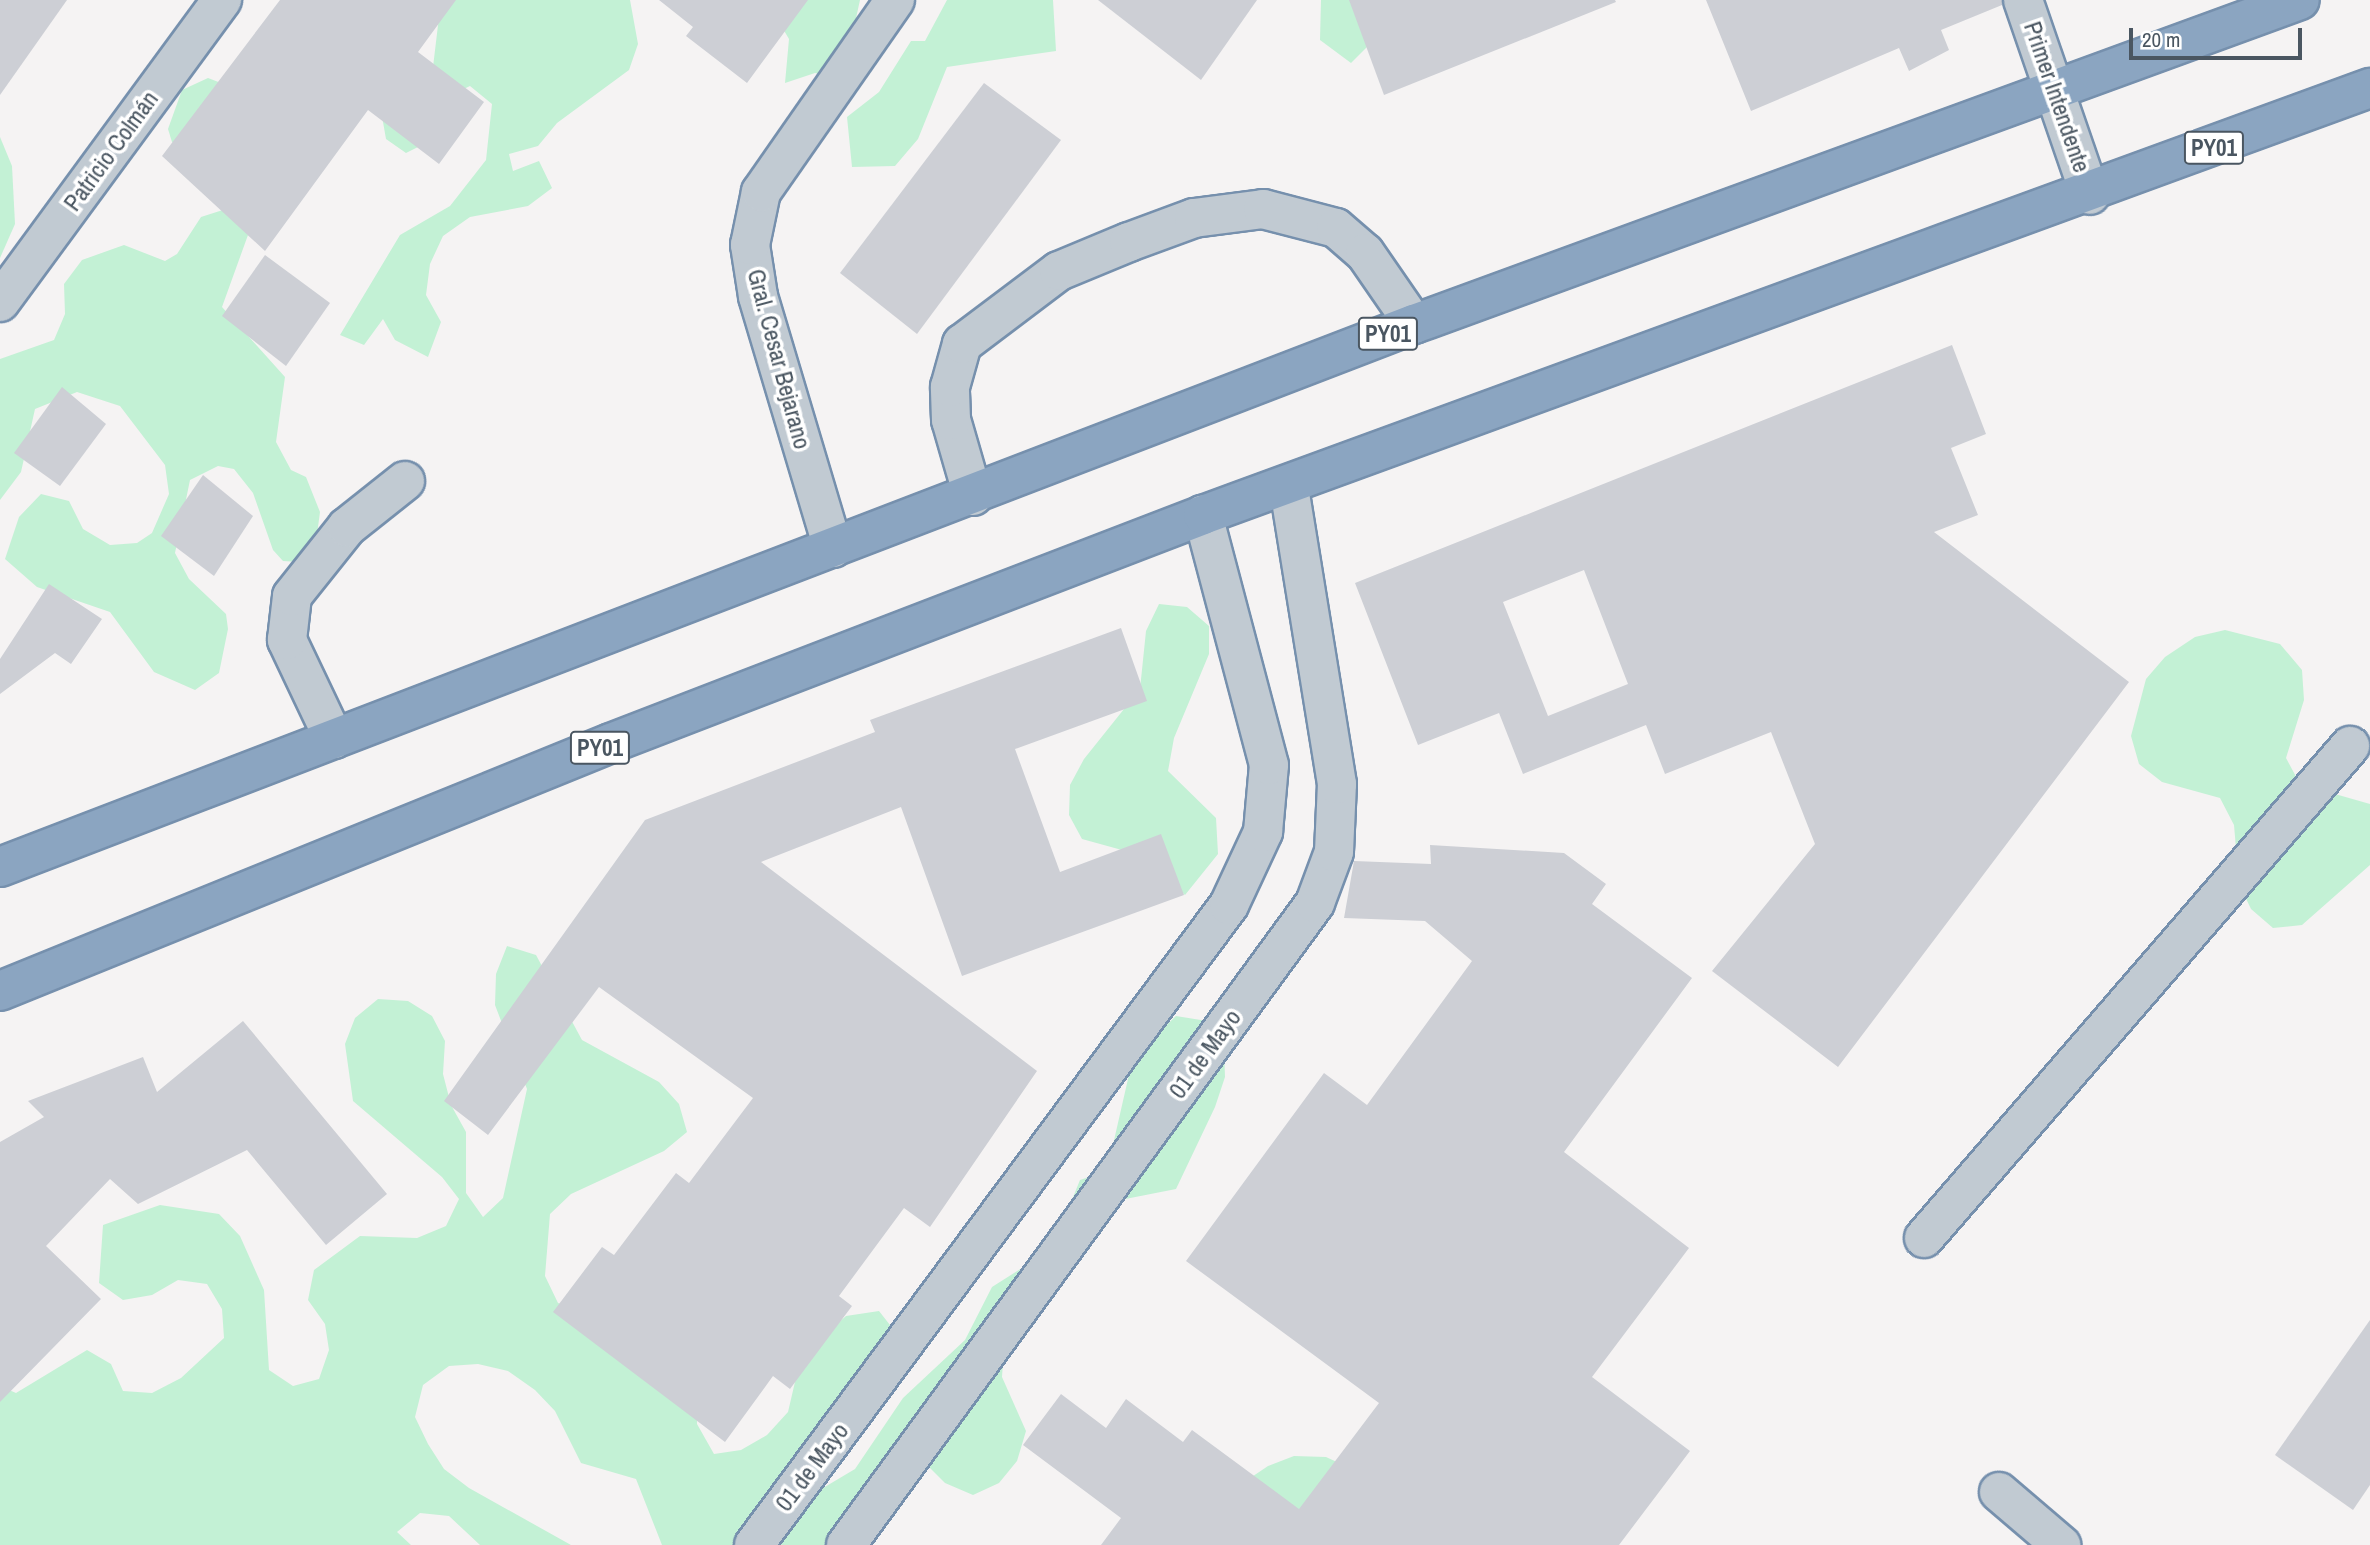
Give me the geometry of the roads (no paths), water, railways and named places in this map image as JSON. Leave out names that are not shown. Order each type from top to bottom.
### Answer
[{"type":"highway","name":"PY01","points":[[0,867],[973,496],[1414,324],[2300,0]]},
{"type":"highway","name":"PY01","points":[[0,991],[611,743],[1203,515],[1289,489],[2090,195],[2370,88]]},
{"type":"street","name":"Patricio Colmán","points":[[0,302],[222,0]]},
{"type":"street","name":"Gral. Cesar Bejarano","points":[[833,548],[758,296],[750,245],[761,192],[895,0]]},
{"type":"street","name":"Primer Intendente","points":[[2024,0],[2090,195]]},
{"type":"street","points":[[973,496],[951,419],[950,387],[962,344],[1059,271],[1129,242],[1194,218],[1263,209],[1336,228],[1365,253],[1414,324]]},
{"type":"street","points":[[334,739],[287,640],[292,596],[347,527],[405,481]]},
{"type":"street","name":"01 de Mayo","points":[[846,1545],[1315,903],[1334,852],[1337,784],[1289,489]]},
{"type":"street","name":"01 de Mayo","points":[[754,1545],[1228,905],[1263,832],[1269,765],[1203,515]]},
{"type":"street","points":[[1924,1238],[2350,746]]},
{"type":"street","points":[[1999,1492],[2061,1545]]}]
